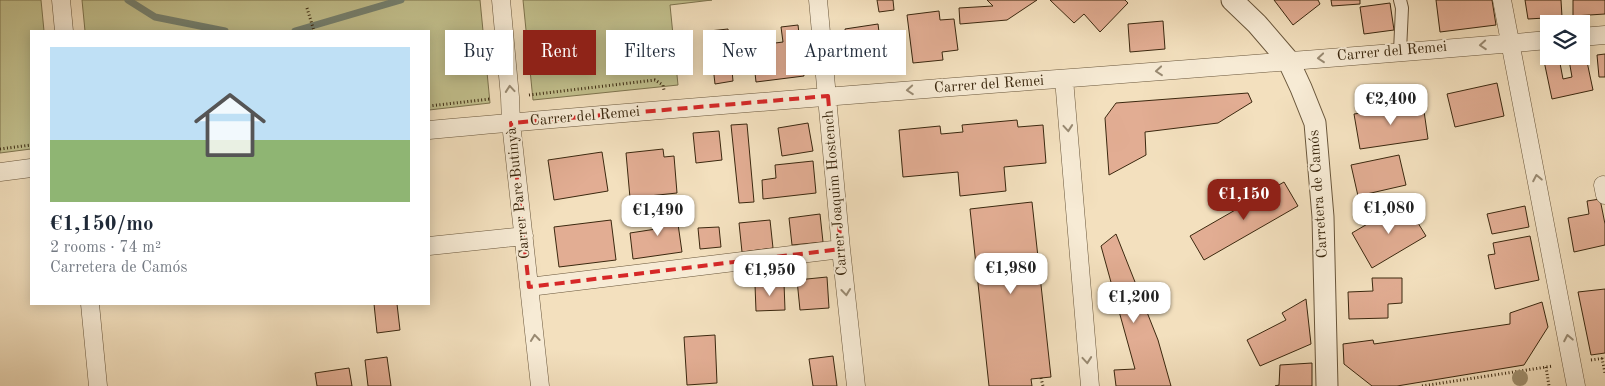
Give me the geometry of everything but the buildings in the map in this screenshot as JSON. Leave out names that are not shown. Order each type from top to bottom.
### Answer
[{"type":"street","points":[[61,0],[64,30]]},
{"type":"street","name":"Carrer Pare Butinyà","points":[[501,0],[511,123],[540,386]]},
{"type":"street","name":"Carrer Joaquim Hostench","points":[[818,0],[841,249],[856,386]]},
{"type":"street","name":"Carretera de Camós","points":[[1232,0],[1257,24],[1288,60],[1315,123],[1323,217],[1327,386]]},
{"type":"street","points":[[1400,0],[1402,8],[1400,51]]},
{"type":"street","points":[[1502,0],[1576,386]]},
{"type":"street","points":[[1590,36],[1605,35]]},
{"type":"street","name":"Carrer del Remei","points":[[430,130],[828,96],[1540,41]]},
{"type":"street","points":[[1064,79],[1090,386]]},
{"type":"street","points":[[0,172],[30,168]]},
{"type":"street","points":[[430,246],[524,236]]},
{"type":"street","points":[[529,287],[841,249]]},
{"type":"street","points":[[90,305],[98,386]]},
{"type":"path","points":[[308,8],[314,30]]},
{"type":"path","points":[[430,106],[655,80],[663,86],[667,97]]},
{"type":"path","points":[[0,149],[30,145]]},
{"type":"path","points":[[1422,386],[1604,358],[1605,373]]},
{"type":"path","points":[[1546,368],[1549,386]]},
{"type":"path","points":[[1042,378],[1043,386]]},
{"type":"highlighted area","points":[[828,96],[841,249],[529,287],[511,123]]},
{"type":"shaded area","points":[[0,0],[41,0],[44,30],[30,30],[30,149],[0,153]]},
{"type":"shaded area","points":[[82,0],[480,0],[483,30],[445,30],[445,75],[487,75],[490,103],[430,110],[430,30],[85,30]]},
{"type":"shaded area","points":[[523,0],[712,0],[670,5],[672,30],[606,30],[606,75],[677,75],[678,85],[533,100],[530,75],[596,75],[596,30],[526,30]]},
{"type":"waterway","points":[[128,0],[155,17],[220,30]]},
{"type":"waterway","points":[[298,30],[401,0]]}]
